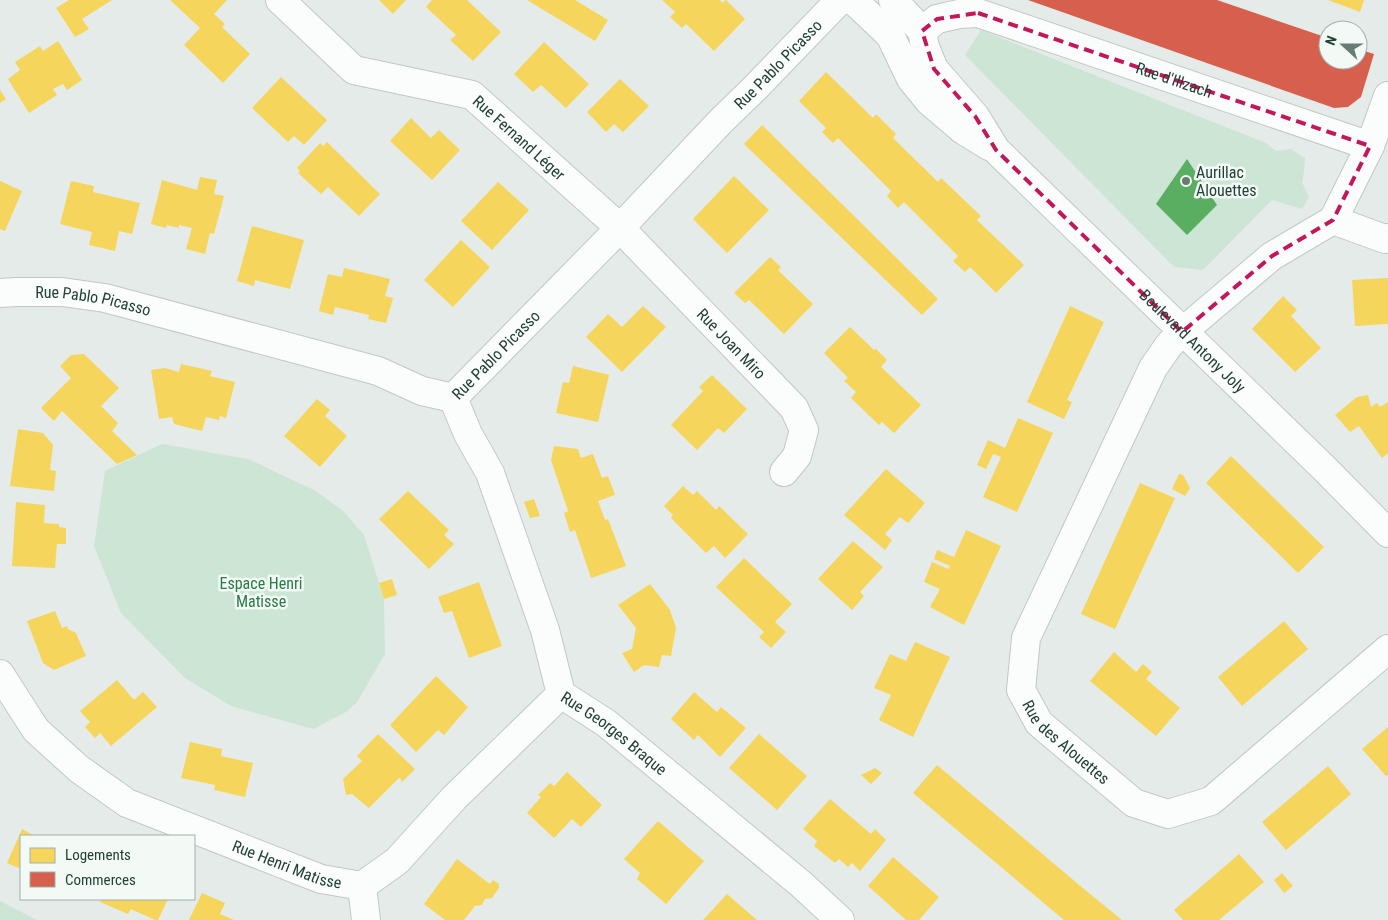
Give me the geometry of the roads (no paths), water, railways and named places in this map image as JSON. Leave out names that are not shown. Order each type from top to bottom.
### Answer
[{"type":"street","name":"Rue Fernand Léger","points":[[280,0],[354,70],[472,95],[620,228]]},
{"type":"street","name":"Rue Pablo Picasso","points":[[0,293],[62,292],[105,298],[378,371],[422,391],[453,398],[620,228],[721,121],[838,2],[844,0]]},
{"type":"street","name":"Boulevard Antony Joly","points":[[853,0],[890,36],[912,79],[929,100],[963,130],[996,150]]},
{"type":"street","name":"Boulevard Antony Joly","points":[[893,0],[922,31],[925,47],[934,69],[974,116],[996,150],[1325,469],[1388,533]]},
{"type":"street","name":"Rue d'Illzach","points":[[922,31],[937,19],[959,14],[972,7],[1370,146]]},
{"type":"street","points":[[1388,96],[1370,146],[1333,220],[1388,238]]},
{"type":"street","name":"Rue des Alouettes","points":[[1333,220],[1272,256],[1182,332],[1169,345],[1153,368],[1026,638],[1021,690],[1039,723],[1134,802],[1168,814],[1211,801],[1388,649]]},
{"type":"street","name":"Rue Joan Miro","points":[[620,228],[794,408],[804,430],[797,456],[784,472]]},
{"type":"street","name":"Rue Georges Braque","points":[[453,398],[468,434],[490,473],[544,630],[561,694],[618,732],[802,884],[840,920]]},
{"type":"street","name":"Rue Henri Matisse","points":[[0,674],[36,730],[79,769],[127,803],[321,879],[362,886],[397,861],[454,798],[561,694]]},
{"type":"street","points":[[362,886],[366,920]]},
{"type":"place","name":"Aurillac Alouettes","points":[[1186,181]]},
{"type":"park label","name":"Espace Henri Matisse","points":[[261,592]]}]
